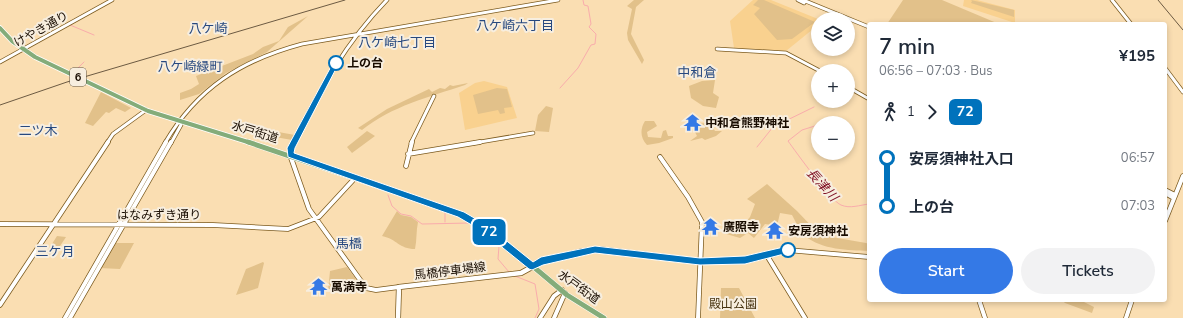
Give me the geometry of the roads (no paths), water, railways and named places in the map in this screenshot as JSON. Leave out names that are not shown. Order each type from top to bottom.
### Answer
[{"type":"highway","name":"水戸街道","points":[[0,28],[23,49],[44,61],[146,110],[290,154],[467,217],[564,292],[604,318]]},
{"type":"main road","name":"馬橋停車場線","points":[[398,318],[399,287],[524,272],[532,267]]},
{"type":"street","name":"けやき通り","points":[[0,62],[112,0]]},
{"type":"street","points":[[387,0],[368,18],[356,34],[321,89],[291,148],[290,154],[304,200],[366,288],[376,290],[399,287]]},
{"type":"street","points":[[65,318],[180,125],[180,121],[196,101],[232,72],[253,60],[296,45],[558,0]]},
{"type":"street","points":[[798,0],[827,12]]},
{"type":"street","points":[[803,0],[867,27]]},
{"type":"street","points":[[1112,0],[1129,22]]},
{"type":"street","points":[[855,23],[867,27]]},
{"type":"street","points":[[717,49],[786,53],[811,66]]},
{"type":"street","points":[[1167,71],[1183,92]]},
{"type":"street","points":[[855,91],[867,98]]},
{"type":"street","points":[[406,166],[408,154],[417,128],[434,96]]},
{"type":"street","points":[[0,305],[113,134],[146,110]]},
{"type":"street","points":[[408,154],[533,132]]},
{"type":"street","points":[[660,158],[702,222],[698,318]]},
{"type":"street","points":[[1167,215],[1183,176]]},
{"type":"street","points":[[316,218],[325,212],[355,177]]},
{"type":"street","points":[[1167,191],[1174,196]]},
{"type":"street","points":[[1167,194],[1174,196]]},
{"type":"street","name":"はなみずき通り","points":[[0,224],[121,224],[288,228],[316,218]]},
{"type":"street","points":[[70,318],[121,224]]},
{"type":"street","points":[[532,267],[541,261],[595,250],[700,262],[745,260],[789,250],[867,257]]},
{"type":"street","points":[[766,254],[805,318]]},
{"type":"street","points":[[540,318],[554,296],[564,292]]},
{"type":"street","points":[[554,318],[564,292]]},
{"type":"street","points":[[980,302],[985,318]]},
{"type":"street","points":[[1126,318],[1131,302]]},
{"type":"waterway","points":[[560,88],[578,68],[591,45],[595,44],[596,34],[589,27],[591,24],[588,6],[584,5],[583,0]]},
{"type":"waterway","points":[[70,25],[94,35]]},
{"type":"waterway","points":[[74,72],[84,62]]},
{"type":"waterway","points":[[757,147],[773,127],[812,108]]},
{"type":"waterway","name":"長津川","points":[[811,127],[802,130],[788,141],[814,176],[836,202],[848,207],[867,204]]},
{"type":"waterway","points":[[388,195],[392,206],[401,214],[411,216],[422,224],[470,223],[499,246],[498,259],[509,272]]},
{"type":"waterway","points":[[445,213],[445,222]]},
{"type":"waterway","name":"長津川","points":[[515,276],[535,284],[539,309],[535,318]]},
{"type":"railway","points":[[0,105],[67,82],[345,0]]},
{"type":"railway","points":[[1158,0],[1183,30]]},
{"type":"place","name":"上の台","points":[[336,63]]},
{"type":"place","name":"中和倉熊野神社","points":[[692,123]]},
{"type":"place","name":"廣照寺","points":[[710,227]]},
{"type":"place","name":"安房須神社","points":[[775,231]]},
{"type":"place","name":"萬満寺","points":[[318,287]]},
{"type":"district","name":"八ケ崎六丁目","points":[[515,26]]},
{"type":"district","name":"八ケ崎","points":[[208,29]]},
{"type":"district","name":"八ケ崎七丁目","points":[[397,43]]},
{"type":"district","name":"八ケ崎緑町","points":[[190,67]]},
{"type":"district","name":"中和倉","points":[[697,73]]},
{"type":"district","name":"二ツ木","points":[[38,131]]},
{"type":"district","name":"馬橋","points":[[349,244]]},
{"type":"district","name":"三ケ月","points":[[55,252]]},
{"type":"park label","name":"殿山公園","points":[[733,304]]}]
